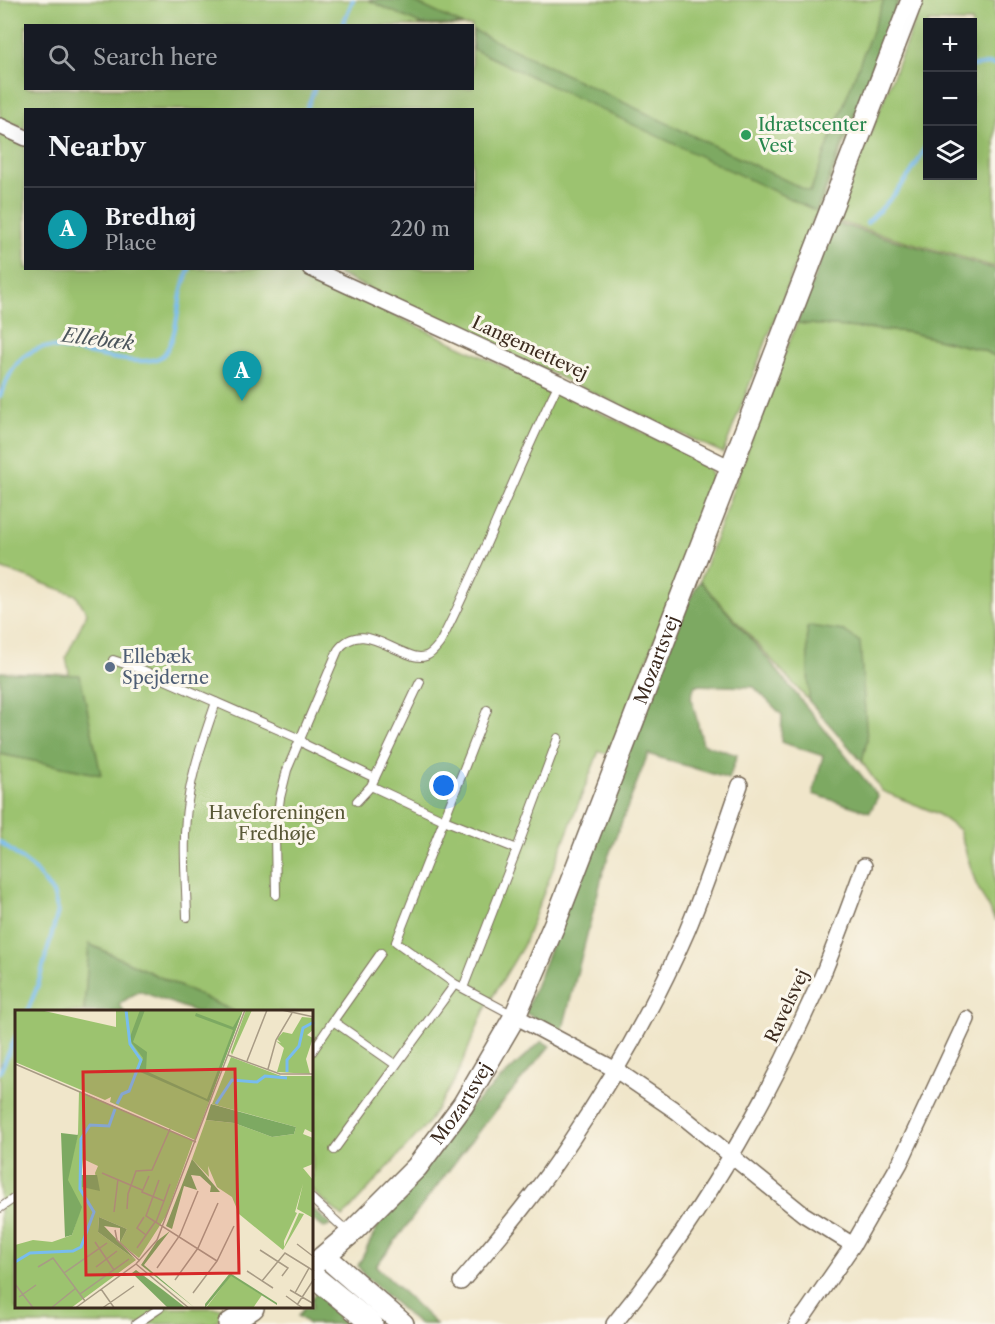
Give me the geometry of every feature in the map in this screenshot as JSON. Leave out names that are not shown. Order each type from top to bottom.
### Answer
[{"type":"street","name":"Mozartsvej","points":[[318,1261],[350,1234],[417,1167],[464,1105],[514,1016],[555,923],[912,0]]},
{"type":"street","points":[[0,126],[24,137]]},
{"type":"street","name":"Langemettevej","points":[[314,270],[559,383],[731,468]]},
{"type":"street","points":[[461,1282],[543,1180],[616,1070],[654,1001],[687,931],[740,785]]},
{"type":"street","name":"Ravelsvej","points":[[614,1324],[685,1229],[731,1156],[783,1063],[827,966],[864,866]]},
{"type":"street","points":[[514,1016],[616,1070],[676,1111],[803,1214],[853,1245]]},
{"type":"street","points":[[797,1324],[853,1245],[900,1163],[967,1019]]},
{"type":"street","points":[[318,1261],[403,1324]]},
{"type":"street","points":[[314,1277],[372,1324]]},
{"type":"street","points":[[229,1324],[252,1309]]},
{"type":"lane","points":[[276,896],[275,836],[280,798],[287,770],[338,650],[343,643],[352,638],[364,636],[413,656],[422,657],[433,652],[440,643],[500,514],[538,424],[559,383]]},
{"type":"lane","points":[[113,660],[140,669],[216,702],[300,740],[375,778]]},
{"type":"lane","points":[[357,801],[371,786],[420,682]]},
{"type":"lane","points":[[187,917],[184,838],[188,801],[198,756],[216,702]]},
{"type":"lane","points":[[487,710],[396,942],[459,986],[514,1016]]},
{"type":"lane","points":[[334,1150],[396,1065],[459,986],[518,849],[558,738]]},
{"type":"lane","points":[[371,786],[444,820],[518,849]]},
{"type":"lane","points":[[314,1049],[381,953]]},
{"type":"lane","points":[[333,1021],[396,1065]]},
{"type":"lane","points":[[0,1208],[15,1198]]},
{"type":"lane","points":[[314,1201],[350,1234]]},
{"type":"lane","points":[[136,1324],[158,1309]]},
{"type":"green space","points":[[0,0],[900,0],[723,453],[329,270],[474,270],[474,108],[24,108],[24,129],[0,118]]},
{"type":"green space","points":[[368,0],[414,0],[461,24],[420,24]]},
{"type":"green space","points":[[884,0],[898,0],[816,211],[474,49],[474,30],[810,192]]},
{"type":"green space","points":[[923,0],[995,0],[995,267],[836,221]]},
{"type":"green space","name":"Haveforeningen Fredhøje","points":[[0,134],[24,145],[24,270],[299,270],[707,463],[714,484],[611,755],[599,751],[523,946],[484,1011],[456,1078],[427,1124],[343,1217],[314,1193],[314,1010],[231,1010],[89,944],[84,1010],[15,1010],[15,1309],[232,1309],[212,1324],[0,1324],[0,754],[88,772],[66,657],[87,613],[76,595],[0,568]]},
{"type":"green space","points":[[835,223],[995,269],[995,356],[982,350],[908,332],[797,323]]},
{"type":"green space","points":[[797,323],[908,332],[982,350],[995,356],[995,921],[976,884],[959,830],[936,813],[882,791],[862,762],[867,740],[808,628],[809,701],[700,581],[764,404]]},
{"type":"green space","points":[[700,581],[768,659],[878,796],[870,812],[813,794],[823,756],[781,742],[782,715],[754,687],[695,685],[691,697],[703,744],[737,755],[729,779],[648,754],[605,865],[562,1032],[525,1013],[683,611]]},
{"type":"green space","points":[[811,626],[844,631],[860,642],[867,740],[862,762],[809,701],[807,628]]},
{"type":"green space","points":[[0,672],[80,675],[101,775],[0,754]]},
{"type":"green space","points":[[89,944],[231,1010],[191,1010],[139,991],[119,1004],[123,1010],[84,1010]]},
{"type":"green space","points":[[542,1041],[550,1046],[481,1128],[376,1266],[436,1324],[418,1324],[364,1275],[358,1266],[383,1216],[466,1111]]},
{"type":"green space","points":[[314,1210],[331,1225],[324,1228],[314,1220]]},
{"type":"green space","points":[[316,1293],[327,1297],[362,1324],[309,1324],[298,1316],[303,1309],[314,1309]]},
{"type":"waterway","name":"Ellebæk","points":[[343,24],[353,0]]},
{"type":"waterway","points":[[977,65],[995,65]]},
{"type":"waterway","name":"Ellebæk","points":[[307,108],[314,90]]},
{"type":"waterway","points":[[867,223],[902,185],[923,153]]},
{"type":"waterway","name":"Ellebæk","points":[[0,396],[19,361],[44,347],[108,358],[143,361],[156,359],[165,353],[169,346],[177,320],[183,286],[189,270]]},
{"type":"waterway","name":"Ellebæk","points":[[0,842],[33,868],[53,893],[58,911],[38,985],[28,1010]]},
{"type":"waterway","name":"Ellebæk","points":[[0,1072],[15,1038]]},
{"type":"place","name":"Idrætscenter Vest","points":[[746,135]]},
{"type":"place","name":"Bredhøj","points":[[242,401]]},
{"type":"place","name":"Ellebæk Spejderne","points":[[110,667]]}]
